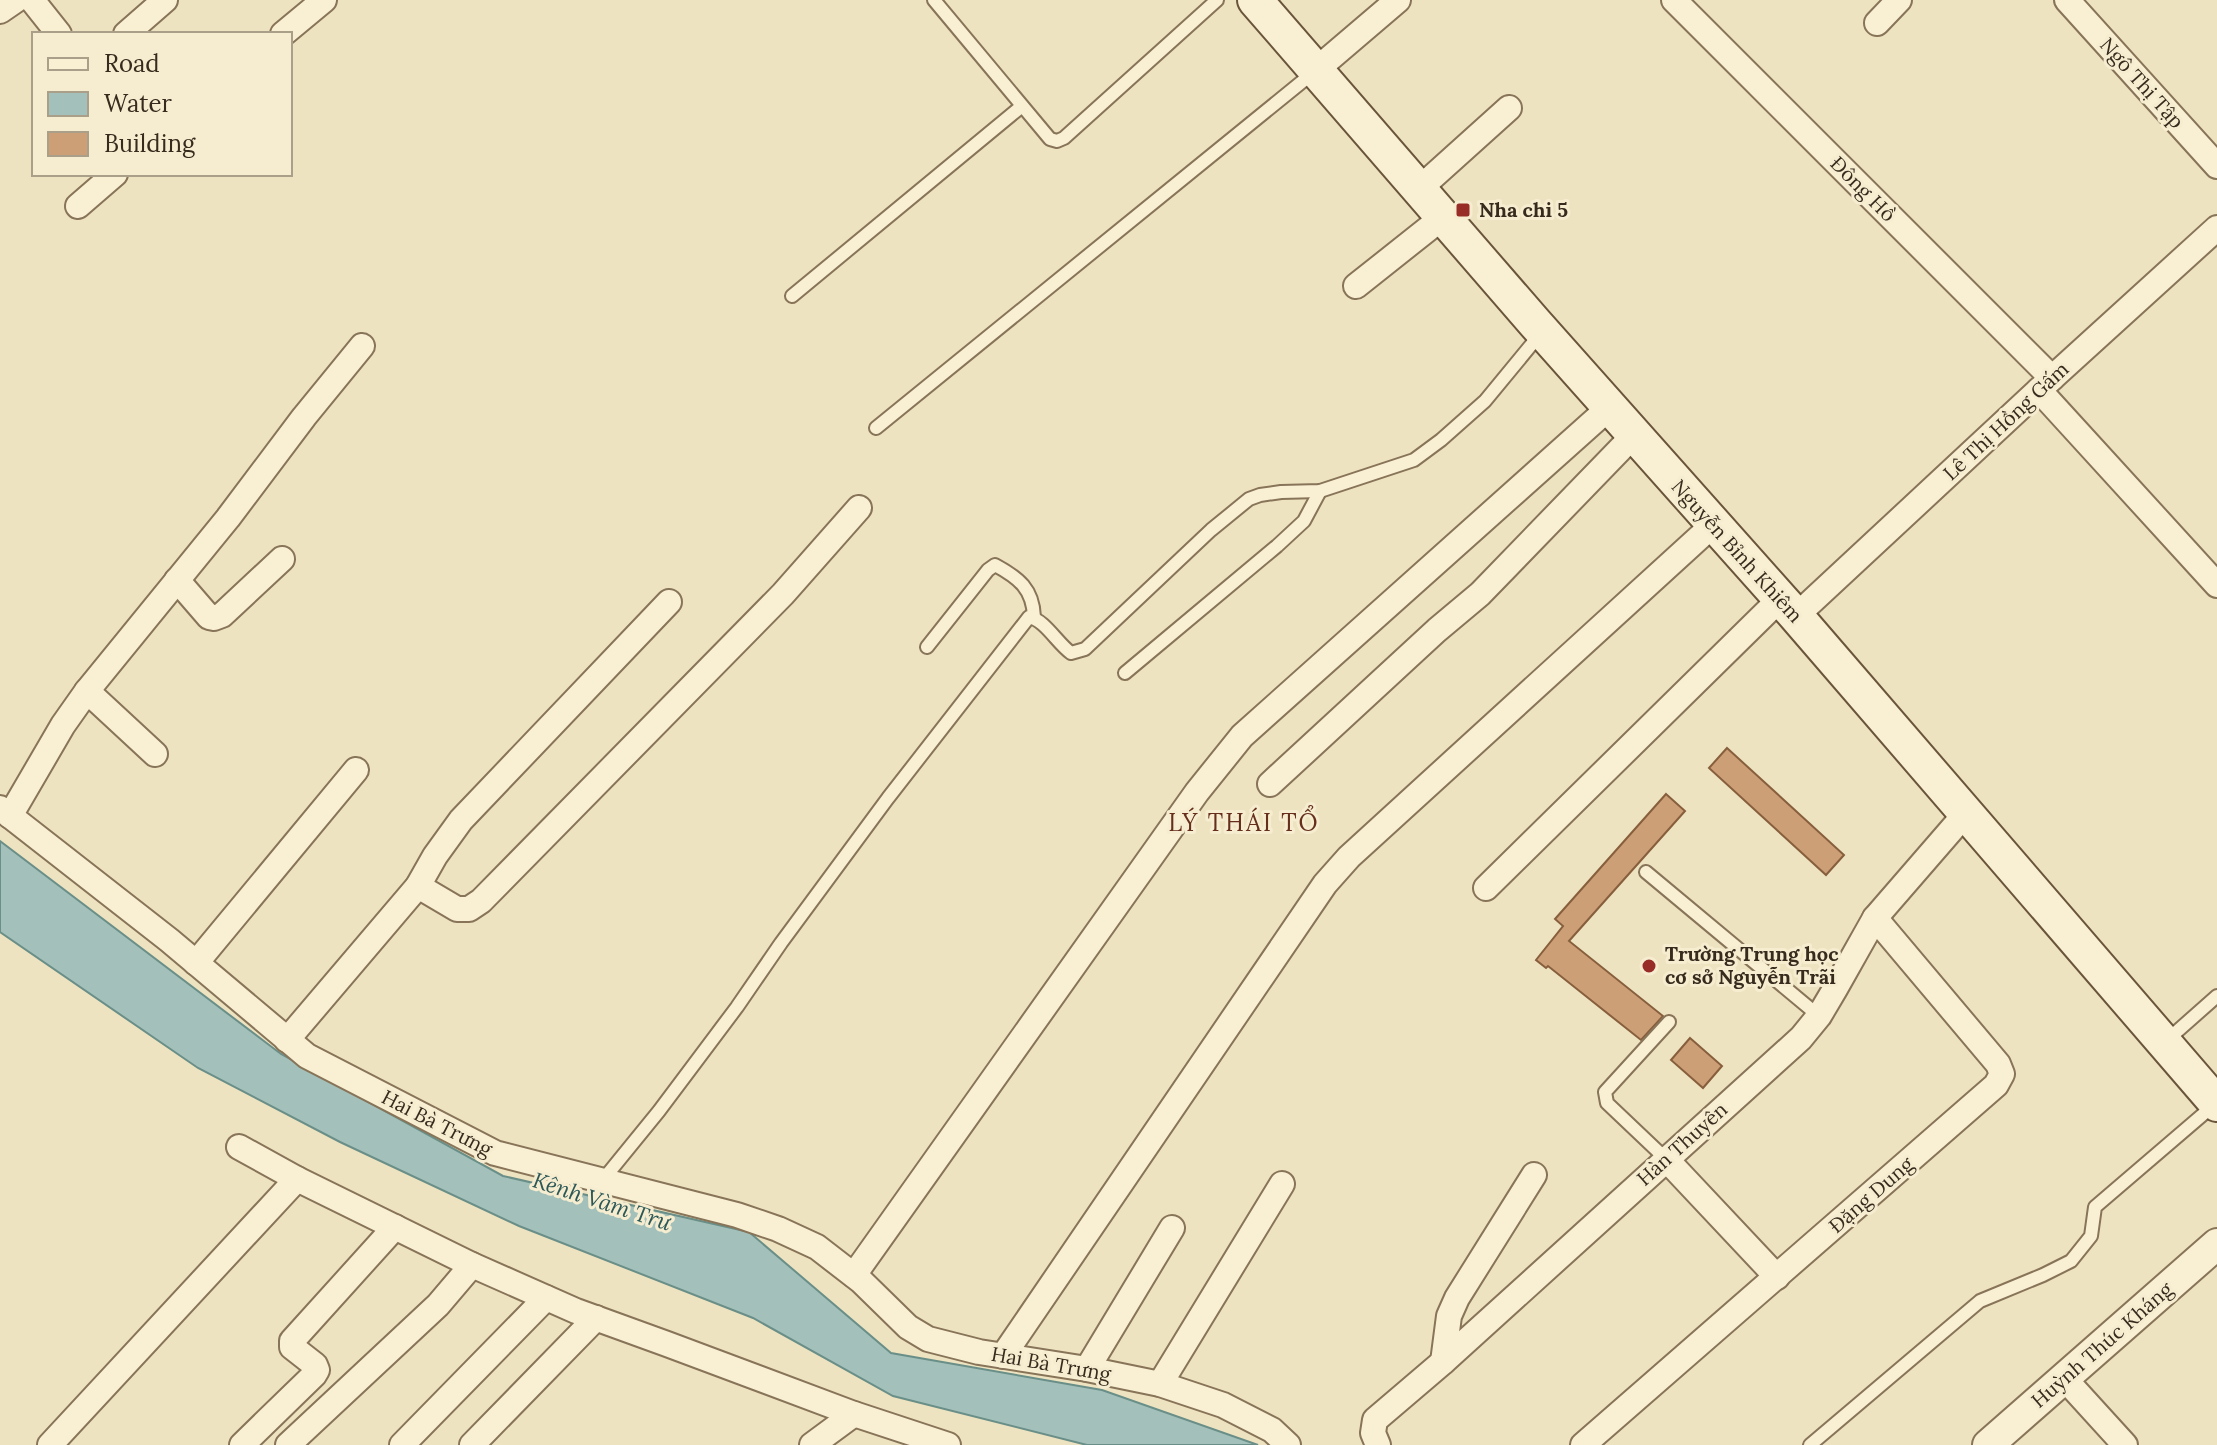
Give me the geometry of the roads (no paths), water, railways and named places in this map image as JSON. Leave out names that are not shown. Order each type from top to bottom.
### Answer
[{"type":"main road","name":"Nguyễn Bỉnh Khiêm","points":[[1255,0],[1542,331],[1788,607],[2216,1103]]},
{"type":"street","points":[[0,11],[16,0]]},
{"type":"street","points":[[32,0],[57,32]]},
{"type":"street","points":[[128,32],[165,0]]},
{"type":"street","points":[[285,32],[324,0]]},
{"type":"street","points":[[1316,70],[1398,0]]},
{"type":"street","name":"Đông Hồ","points":[[1674,0],[2046,384],[2217,585]]},
{"type":"street","points":[[1877,23],[1899,0]]},
{"type":"street","name":"Ngô Thị Tập","points":[[2067,0],[2217,166]]},
{"type":"street","points":[[1419,189],[1509,108]]},
{"type":"street","points":[[78,206],[113,176]]},
{"type":"street","points":[[1356,286],[1443,217]]},
{"type":"street","name":"Lê Thị Hồng Gấm","points":[[1486,888],[1788,607],[2046,384],[2217,228]]},
{"type":"street","points":[[5,812],[87,691],[228,518],[362,346]]},
{"type":"street","points":[[854,1275],[1197,792],[1242,736],[1610,407]]},
{"type":"street","points":[[1270,784],[1480,594],[1634,435]]},
{"type":"street","points":[[418,886],[457,909],[469,909],[481,901],[783,594],[859,508]]},
{"type":"street","points":[[1003,1356],[1307,909],[1341,866],[1714,524]]},
{"type":"street","points":[[177,580],[209,617],[214,618],[222,615],[282,559]]},
{"type":"street","points":[[287,1040],[418,886],[461,820],[669,602]]},
{"type":"street","points":[[87,691],[155,754]]},
{"type":"street","points":[[196,963],[356,770]]},
{"type":"street","name":"Hai Bà Trưng","points":[[5,812],[196,963],[307,1056],[495,1153],[737,1215],[778,1229],[817,1247],[854,1275],[908,1327],[928,1339],[954,1347],[1160,1384],[1223,1405],[1272,1430],[1288,1445]]},
{"type":"street","name":"Hàn Thuyên","points":[[1378,1445],[1373,1433],[1375,1420],[1801,1038],[1819,1016],[1875,918],[1966,813]]},
{"type":"street","name":"Đặng Dung","points":[[1583,1445],[1996,1085],[2002,1074],[1998,1064],[1875,918]]},
{"type":"street","points":[[239,1147],[297,1179],[546,1298],[854,1414],[948,1445]]},
{"type":"street","points":[[1666,1159],[1777,1277]]},
{"type":"street","points":[[1443,1362],[1449,1316],[1457,1298],[1534,1175]]},
{"type":"street","points":[[50,1445],[297,1179]]},
{"type":"street","points":[[1160,1384],[1282,1184]]},
{"type":"street","points":[[242,1445],[317,1370],[292,1347],[292,1341],[395,1227]]},
{"type":"street","points":[[1087,1369],[1172,1228]]},
{"type":"street","name":"Huỳnh Thúc Kháng","points":[[1988,1445],[2217,1244]]},
{"type":"street","points":[[288,1445],[438,1305],[472,1265]]},
{"type":"street","points":[[402,1445],[546,1298]]},
{"type":"street","points":[[472,1445],[596,1318]]},
{"type":"street","points":[[2064,1378],[2125,1445]]},
{"type":"street","points":[[812,1445],[854,1414]]},
{"type":"lane","points":[[934,0],[1050,139],[1057,141],[1217,0]]},
{"type":"lane","points":[[876,428],[1316,70]]},
{"type":"lane","points":[[792,296],[1022,106]]},
{"type":"lane","points":[[927,647],[995,565],[1024,586],[1033,599],[1034,617],[1061,646],[1071,653],[1085,649],[1211,530],[1249,499],[1281,492],[1320,491],[1414,460],[1485,401],[1542,331]]},
{"type":"lane","points":[[1125,673],[1304,521],[1320,491]]},
{"type":"lane","points":[[602,1181],[729,1018],[888,798],[1029,617],[1034,617]]},
{"type":"lane","points":[[1646,872],[1819,1016]]},
{"type":"lane","points":[[2164,1043],[2217,996]]},
{"type":"lane","points":[[1666,1159],[1607,1103],[1605,1092],[1669,1022]]},
{"type":"lane","points":[[1810,1445],[1980,1301],[2071,1261],[2091,1236],[2095,1207],[2216,1103]]},
{"type":"water","name":"Kênh Vàm Trư","points":[[0,841],[281,1054],[503,1176],[749,1232],[891,1353],[1102,1390],[1258,1445],[1087,1445],[893,1396],[753,1318],[519,1226],[340,1142],[198,1068],[0,932]]},
{"type":"place","name":"Nha chi 5","points":[[1463,210]]},
{"type":"place","name":"Trường Trung học cơ sở Nguyễn Trãi","points":[[1649,966]]},
{"type":"district","name":"LÝ THÁI TỔ","points":[[1244,823]]}]
